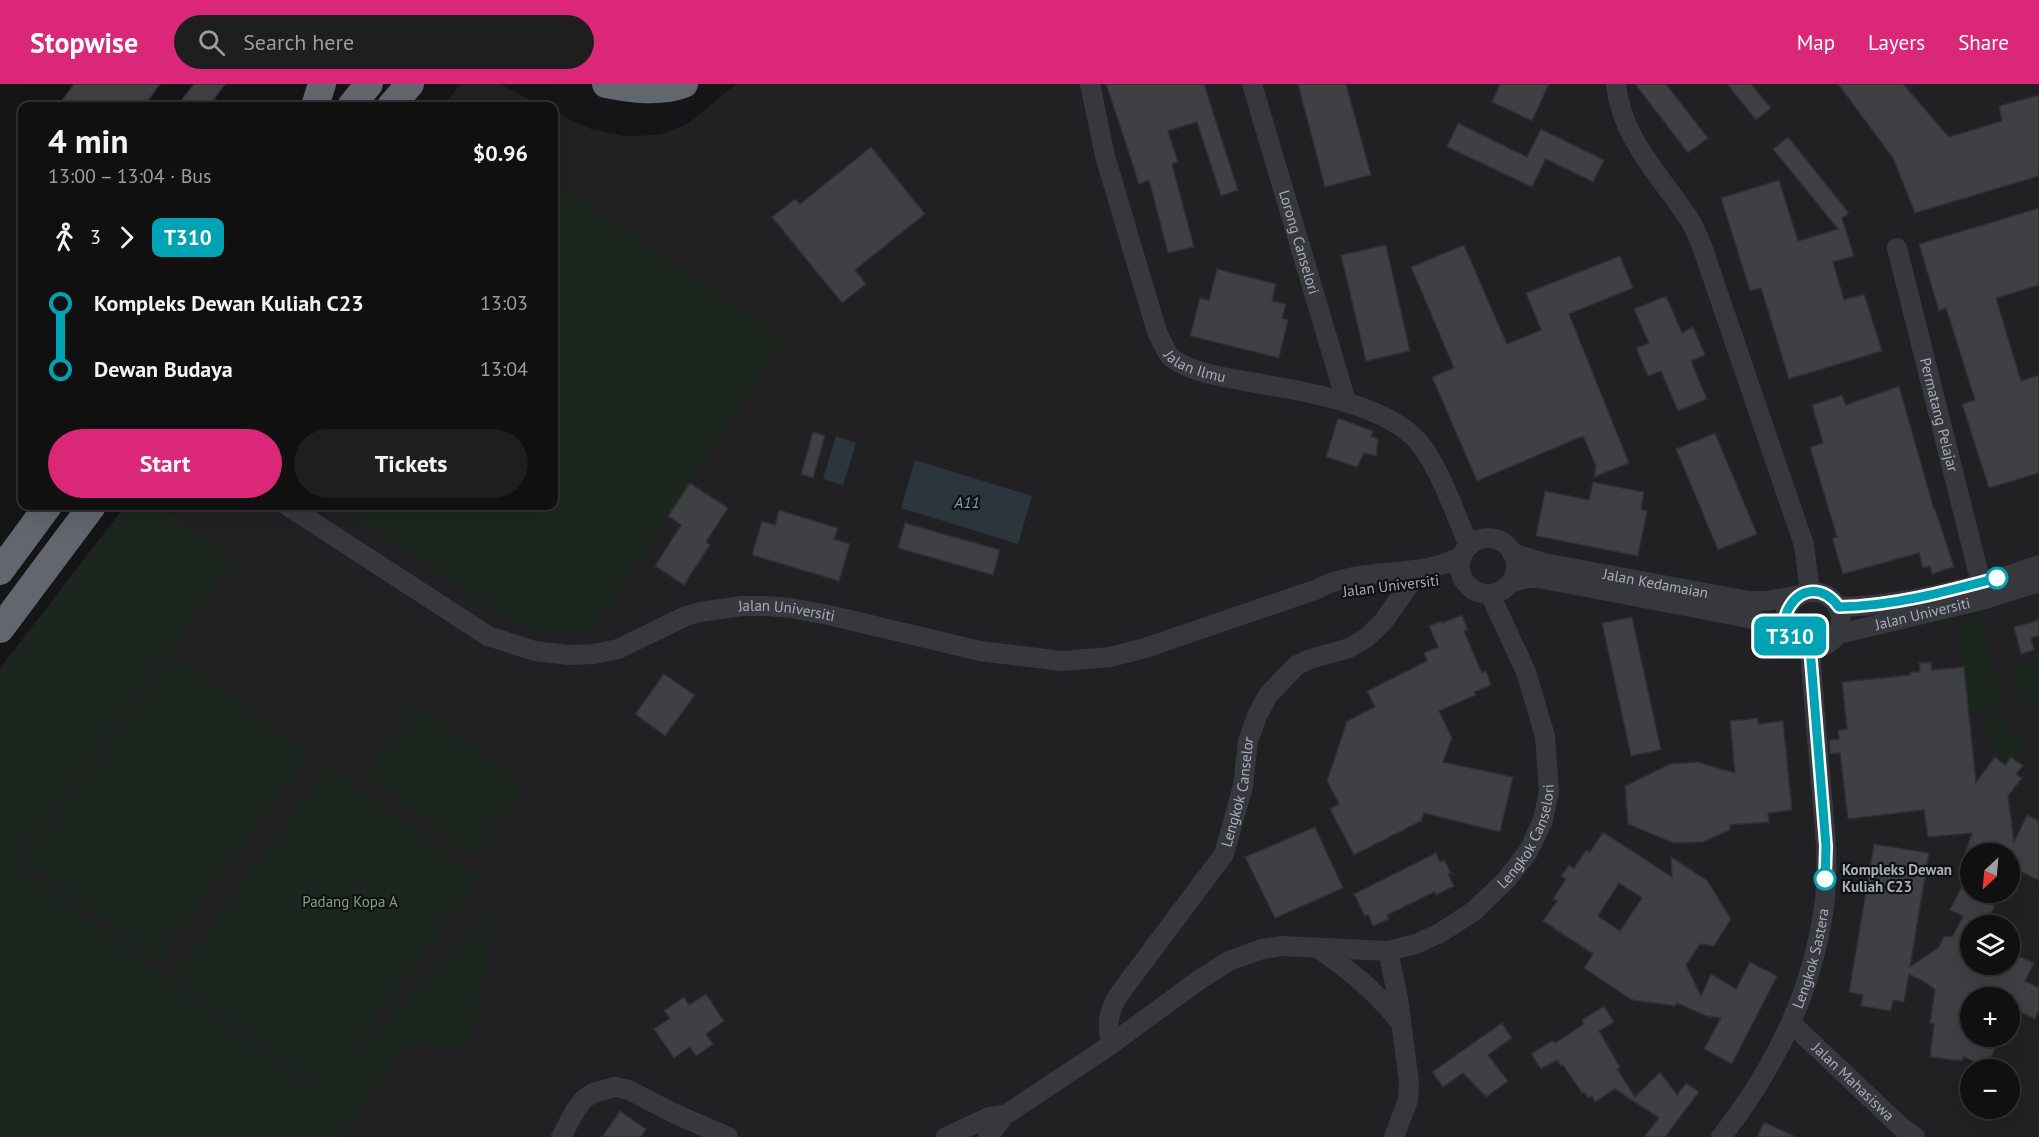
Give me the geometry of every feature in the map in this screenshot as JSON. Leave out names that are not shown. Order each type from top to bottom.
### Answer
[{"type":"highway","points":[[316,102],[322,84]]},
{"type":"highway","points":[[354,102],[369,84]]},
{"type":"highway","points":[[394,102],[410,84]]},
{"type":"highway","points":[[606,84],[660,89],[684,84]]},
{"type":"highway","points":[[0,571],[45,510]]},
{"type":"highway","points":[[0,629],[89,510]]},
{"type":"street","name":"Jalan Ilmu","points":[[1090,84],[1105,156],[1157,332],[1171,356],[1191,368],[1218,376],[1346,401],[1384,418],[1412,435],[1427,452],[1472,547]]},
{"type":"street","name":"Lorong Canselori","points":[[1252,84],[1346,401]]},
{"type":"street","points":[[1616,84],[1617,99],[1625,122],[1640,150],[1690,220],[1703,249],[1804,544],[1805,593]]},
{"type":"street","name":"Permatang Pelajar","points":[[1896,248],[1981,583]]},
{"type":"street","name":"Jalan Universiti","points":[[289,510],[488,636],[535,651],[569,655],[618,650],[686,616],[700,612],[742,606],[768,606],[833,616],[980,651],[1062,661],[1110,657],[1145,648],[1315,590],[1329,582],[1389,571],[1442,566],[1472,547]]},
{"type":"street","points":[[1502,542],[1512,553],[1516,562],[1515,572],[1506,588],[1490,594],[1474,591],[1467,585],[1462,577],[1460,566],[1472,547],[1502,542]]},
{"type":"street","name":"Jalan Kedamaian","points":[[1512,553],[1544,563],[1749,601],[1766,601],[1805,593]]},
{"type":"street","name":"Jalan Universiti","points":[[1839,607],[1858,607],[1925,598],[2039,566]]},
{"type":"street","name":"Jalan Kedamaian","points":[[1511,582],[1529,578],[1539,579],[1748,618],[1772,626],[1789,635]]},
{"type":"street","name":"Jalan Universiti","points":[[1315,590],[1327,594],[1412,581],[1455,580],[1467,585]]},
{"type":"street","name":"Lengkok Canselor","points":[[1111,1044],[1107,1024],[1117,997],[1224,854],[1243,786],[1248,741],[1268,695],[1297,665],[1348,648],[1366,638],[1383,622],[1412,581]]},
{"type":"street","name":"Jalan Universiti","points":[[1839,634],[1985,599],[2039,582]]},
{"type":"street","points":[[1805,593],[1828,596],[1839,607],[1842,616],[1839,634],[1823,647],[1810,648],[1794,642],[1789,635],[1785,617],[1792,601],[1805,593]]},
{"type":"street","name":"Lengkok Canselori","points":[[1005,1115],[1229,961],[1262,949],[1282,946],[1388,951],[1416,944],[1440,933],[1474,910],[1507,879],[1528,852],[1543,820],[1549,791],[1545,736],[1526,672],[1490,594]]},
{"type":"street","name":"Lengkok Sastera","points":[[1721,1137],[1766,1072],[1792,1024],[1818,938],[1825,897],[1826,846],[1810,648]]},
{"type":"street","points":[[1318,948],[1367,984],[1400,1023]]},
{"type":"street","points":[[1388,951],[1398,998],[1409,1082],[1408,1100],[1394,1137]]},
{"type":"street","name":"Jalan Mahasiswa","points":[[1792,1024],[1902,1128],[1915,1137]]},
{"type":"street","points":[[561,1137],[584,1099],[592,1093],[615,1087],[629,1090],[673,1113],[728,1137]]},
{"type":"street","points":[[946,1137],[989,1117],[1005,1115]]},
{"type":"street","points":[[988,1137],[1005,1115]]},
{"type":"shaded area","points":[[461,84],[500,84],[534,102],[446,102]]},
{"type":"shaded area","points":[[736,84],[2039,84],[2039,1137],[0,1137],[0,668],[122,510],[558,510],[558,114],[591,129],[623,136],[659,135],[689,123]]},
{"type":"green space","points":[[558,186],[786,339],[593,630],[565,634],[507,621],[347,510],[558,510]]},
{"type":"green space","name":"Padang Kopa A","points":[[122,510],[164,510],[236,559],[15,864],[315,1089],[316,1087],[180,985],[185,979],[176,972],[328,766],[479,879],[352,1050],[372,1035],[497,906],[470,1048],[410,1043],[340,1137],[0,1137],[0,671]]},
{"type":"green space","points":[[1974,615],[1979,623],[1982,622],[2003,708],[1986,712],[1985,710],[1968,711],[1958,639],[1966,616]]},
{"type":"green space","points":[[175,655],[310,754],[158,961],[22,861]]},
{"type":"green space","points":[[2039,660],[2039,714],[2025,709],[2020,703],[2011,666]]},
{"type":"green space","points":[[417,705],[525,788],[472,856],[364,774]]},
{"type":"green space","points":[[2001,718],[2018,741],[2021,738],[2025,739],[2024,745],[2013,759],[2011,757],[2009,759],[1989,743],[1984,721]]},
{"type":"water","points":[[836,436],[856,443],[843,485],[823,479]]},
{"type":"water","name":"A11","points":[[915,460],[1032,496],[1018,544],[901,508]]},
{"type":"building","points":[[74,84],[160,84],[147,102],[61,102]]},
{"type":"building","points":[[194,84],[225,84],[214,99],[219,102],[180,102]]},
{"type":"building","points":[[1106,84],[1204,84],[1238,190],[1221,196],[1197,122],[1168,131],[1178,162],[1172,164],[1194,247],[1168,253],[1149,180],[1139,184]]},
{"type":"building","points":[[1298,84],[1346,84],[1371,175],[1325,187]]},
{"type":"building","points":[[1500,84],[1549,84],[1532,121],[1492,102]]},
{"type":"building","points":[[1635,84],[1666,84],[1708,138],[1688,153]]},
{"type":"building","points":[[1727,84],[1751,84],[1771,108],[1756,120]]},
{"type":"building","points":[[1838,84],[1903,84],[1949,137],[2002,121],[1999,106],[2039,95],[2039,176],[1915,213],[1893,158]]},
{"type":"building","points":[[1458,123],[1527,157],[1541,129],[1604,160],[1593,182],[1546,159],[1532,187],[1447,147]]},
{"type":"building","points":[[1788,137],[1849,213],[1842,218],[1854,256],[1833,262],[1844,300],[1864,294],[1882,351],[1789,379],[1761,288],[1750,291],[1721,198],[1779,180],[1798,241],[1838,229],[1773,149]]},
{"type":"building","points":[[871,147],[925,214],[855,270],[866,284],[842,303],[772,217],[795,199],[800,204]]},
{"type":"building","points":[[2039,208],[2039,285],[1996,298],[2021,381],[2039,375],[2039,473],[1989,488],[1962,404],[1975,400],[1946,308],[1939,311],[1919,244]]},
{"type":"building","points":[[1386,245],[1410,351],[1366,361],[1341,255]]},
{"type":"building","points":[[1464,245],[1507,344],[1541,330],[1526,293],[1620,256],[1633,288],[1569,314],[1629,463],[1594,477],[1596,466],[1583,436],[1477,481],[1432,377],[1454,368],[1411,267]]},
{"type":"building","points":[[1217,269],[1276,284],[1272,301],[1286,304],[1282,318],[1288,320],[1279,358],[1190,336],[1200,298],[1209,300]]},
{"type":"building","points":[[1666,296],[1682,333],[1693,327],[1705,355],[1691,361],[1707,399],[1678,411],[1661,371],[1648,376],[1636,348],[1649,343],[1634,309]]},
{"type":"building","points":[[1899,386],[1934,509],[1954,567],[1932,574],[1930,566],[1923,568],[1919,553],[1843,574],[1832,538],[1837,537],[1810,447],[1823,443],[1812,405],[1842,395],[1846,405]]},
{"type":"building","points":[[1338,418],[1373,431],[1371,436],[1378,439],[1376,456],[1364,453],[1357,467],[1326,457]]},
{"type":"building","points":[[813,432],[825,436],[813,478],[801,474]]},
{"type":"building","points":[[1715,433],[1757,534],[1718,550],[1676,449]]},
{"type":"building","points":[[1593,482],[1644,492],[1641,509],[1647,511],[1638,556],[1536,536],[1545,491],[1589,500]]},
{"type":"building","points":[[690,483],[728,508],[706,542],[710,545],[684,585],[655,566],[681,525],[668,516]]},
{"type":"building","points":[[779,510],[838,528],[834,539],[850,544],[839,581],[752,555],[762,521],[775,525]]},
{"type":"building","points":[[905,523],[1000,550],[993,575],[898,548]]},
{"type":"building","points":[[1462,615],[1468,630],[1464,631],[1482,673],[1486,671],[1491,685],[1474,692],[1476,695],[1439,711],[1452,738],[1443,762],[1513,777],[1500,832],[1424,813],[1421,821],[1354,855],[1330,809],[1339,804],[1327,781],[1347,721],[1375,707],[1367,691],[1427,661],[1424,653],[1438,647],[1429,626]]},
{"type":"building","points":[[1632,617],[1661,750],[1631,756],[1602,623]]},
{"type":"building","points":[[2039,620],[2039,636],[2031,638],[2034,650],[2021,654],[2014,627]]},
{"type":"building","points":[[1931,662],[1932,670],[1964,667],[1976,782],[1995,757],[2005,765],[2011,757],[2023,766],[2016,774],[2022,778],[2008,796],[2014,842],[2027,815],[2039,821],[2039,880],[2020,871],[2020,843],[1969,843],[1972,833],[1928,837],[1924,810],[1848,819],[1840,753],[1830,754],[1829,740],[1839,739],[1838,730],[1847,729],[1842,682],[1910,675],[1910,672],[1920,672],[1919,663]]},
{"type":"building","points":[[664,674],[695,695],[665,736],[635,714]]},
{"type":"building","points":[[1758,718],[1758,724],[1783,721],[1792,810],[1768,813],[1769,822],[1730,825],[1730,830],[1703,842],[1673,843],[1628,824],[1625,786],[1670,764],[1698,762],[1735,773],[1730,721]]},
{"type":"building","points":[[1315,827],[1343,888],[1275,918],[1245,857]]},
{"type":"building","points":[[1603,832],[1672,877],[1671,857],[1707,880],[1731,919],[1714,946],[1700,944],[1686,965],[1701,996],[1711,974],[1736,989],[1750,962],[1777,976],[1732,1064],[1704,1049],[1721,1018],[1710,1016],[1711,1018],[1677,1003],[1675,1006],[1632,1000],[1584,968],[1593,954],[1543,921],[1557,901],[1553,899],[1566,879],[1561,876],[1569,865],[1574,868],[1586,850],[1590,852]],"holes":[[[1619,883],[1642,898],[1620,931],[1598,916]]]},
{"type":"building","points":[[1874,844],[1929,853],[1910,967],[1939,947],[1944,936],[1952,937],[1960,922],[1960,975],[2020,975],[2020,957],[2034,963],[2025,981],[2039,988],[2039,1010],[2035,1019],[2020,1012],[2020,987],[1960,987],[1960,1047],[1996,1047],[1990,1059],[1964,1057],[1960,1061],[1930,1057],[1934,1024],[1930,1023],[1935,990],[1928,984],[1909,974],[1904,1002],[1893,1000],[1891,1011],[1861,1006],[1863,995],[1849,992]]},
{"type":"building","points":[[1436,853],[1440,862],[1444,860],[1451,873],[1448,874],[1454,886],[1436,895],[1434,892],[1387,915],[1389,919],[1373,926],[1354,894]]},
{"type":"building","points":[[1960,890],[1960,903],[1989,903],[1995,906],[1990,915],[1961,915],[1950,910]]},
{"type":"building","points":[[706,994],[724,1021],[706,1034],[713,1044],[696,1056],[690,1047],[674,1058],[654,1029],[670,1018],[664,1011],[684,997],[689,1005]]},
{"type":"building","points":[[1604,1006],[1614,1022],[1599,1031],[1620,1067],[1617,1069],[1635,1097],[1660,1072],[1677,1095],[1686,1083],[1699,1092],[1665,1137],[1644,1137],[1659,1118],[1615,1089],[1595,1102],[1592,1096],[1588,1098],[1584,1092],[1582,1093],[1557,1060],[1541,1069],[1531,1054],[1553,1040],[1555,1043],[1584,1024],[1582,1020]]},
{"type":"building","points":[[1502,1023],[1512,1038],[1488,1055],[1508,1081],[1486,1097],[1463,1073],[1443,1087],[1432,1072]]},
{"type":"building","points":[[620,1111],[646,1129],[641,1137],[602,1137]]},
{"type":"building","points":[[1764,1122],[1796,1137],[1757,1137]]},
{"type":"bus line","name":"T310","points":[[1825,879],[1826,846],[1810,648],[1794,642],[1789,635],[1785,617],[1787,609],[1800,595],[1810,592],[1828,596],[1839,607],[1858,607],[1925,598],[1997,578]]},
{"type":"place","name":"Kompleks Dewan Kuliah C23","points":[[1825,879]]}]
